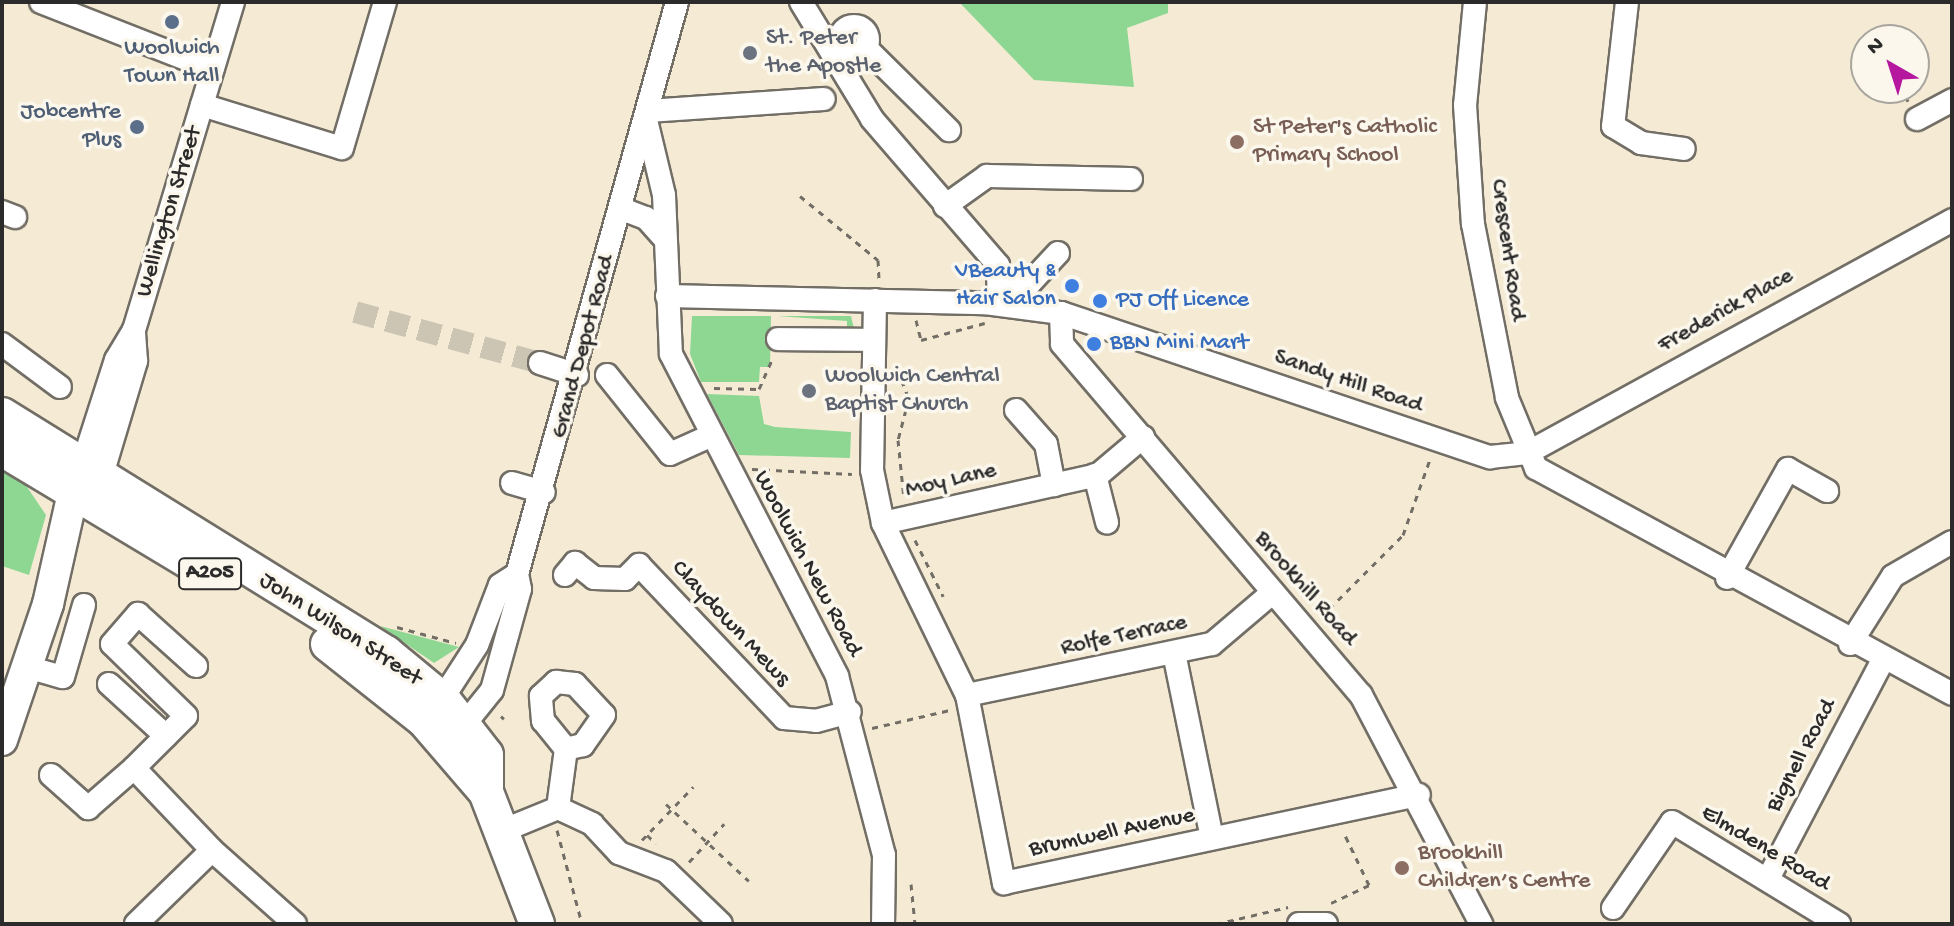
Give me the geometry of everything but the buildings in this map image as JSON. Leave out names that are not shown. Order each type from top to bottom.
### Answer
[{"type":"highway","name":"John Wilson Street","points":[[2,415],[87,486],[445,723]]},
{"type":"highway","name":"John Wilson Street","points":[[2,449],[87,486]]},
{"type":"highway","name":"A205","points":[[445,723],[486,755],[486,792],[537,924]]},
{"type":"main road","name":"Wellington Street","points":[[2,740],[9,696],[27,667],[87,486]]},
{"type":"street","points":[[41,2],[212,69]]},
{"type":"street","name":"Wellington Street","points":[[87,486],[136,361],[134,330],[233,2]]},
{"type":"street","points":[[202,105],[342,148],[385,2]]},
{"type":"street","points":[[801,2],[945,206],[998,265],[996,298],[1030,283],[1058,253]]},
{"type":"street","name":"Crescent Road","points":[[1475,2],[1465,105],[1473,224],[1487,312],[1527,453]]},
{"type":"street","points":[[1627,2],[1613,126],[1641,143],[1684,149]]},
{"type":"street","name":"Woolwich New Road","points":[[672,7],[647,115],[664,195],[662,236],[671,354],[852,722],[884,855],[883,924]]},
{"type":"street","points":[[835,51],[843,32],[856,26],[868,35],[866,48],[949,130]]},
{"type":"street","points":[[647,115],[824,99]]},
{"type":"street","points":[[1917,119],[1952,100]]},
{"type":"street","name":"Grand Depot Road","points":[[445,723],[492,690],[517,574],[544,492],[647,115]]},
{"type":"street","points":[[945,206],[987,176],[1131,179]]},
{"type":"street","points":[[622,209],[646,218],[662,236]]},
{"type":"street","name":"Frederick Place","points":[[1527,453],[1952,220]]},
{"type":"street","name":"Sandy Hill Road","points":[[667,296],[911,301],[996,298],[1061,313],[1490,457],[1527,453]]},
{"type":"street","name":"Moy Lane","points":[[877,300],[872,475],[893,521],[1095,475],[1143,437]]},
{"type":"street","name":"Brookhill Road","points":[[1061,313],[1062,344],[1361,695],[1419,795],[1481,924]]},
{"type":"street","points":[[776,346],[874,340]]},
{"type":"street","points":[[2,344],[60,387]]},
{"type":"street","points":[[540,363],[577,375]]},
{"type":"street","points":[[607,375],[670,454],[710,436]]},
{"type":"street","points":[[1016,410],[1046,444],[1054,485]]},
{"type":"street","points":[[1527,453],[1549,481],[1850,644],[1952,694]]},
{"type":"street","points":[[1727,578],[1788,469],[1827,491]]},
{"type":"street","points":[[1095,475],[1107,522]]},
{"type":"street","points":[[512,483],[544,492]]},
{"type":"street","points":[[893,521],[968,700]]},
{"type":"street","points":[[1850,644],[1893,576],[1952,542]]},
{"type":"street","name":"Claydown Mews","points":[[565,575],[575,563],[594,578],[625,579],[639,565],[784,718],[852,722]]},
{"type":"street","name":"Grand Depot Road","points":[[445,723],[500,585],[517,574]]},
{"type":"street","name":"Rolfe Terrace","points":[[968,700],[1174,653],[1233,632],[1273,592]]},
{"type":"street","points":[[27,667],[63,677],[84,605]]},
{"type":"street","points":[[51,775],[88,808],[186,716],[112,644],[138,614],[196,666]]},
{"type":"street","points":[[1174,653],[1212,838]]},
{"type":"street","name":"Bignell Road","points":[[1769,877],[1883,660]]},
{"type":"street","points":[[109,684],[166,736]]},
{"type":"street","name":"Brumwell Avenue","points":[[968,700],[1004,883],[1419,795]]},
{"type":"street","points":[[555,810],[566,749]]},
{"type":"street","points":[[134,768],[212,850],[295,924]]},
{"type":"street","points":[[502,831],[555,810],[592,824],[630,856],[679,884],[721,924]]},
{"type":"street","name":"Elmdene Road","points":[[1613,908],[1672,822],[1769,877],[1839,924]]},
{"type":"street","points":[[136,924],[212,850]]},
{"type":"street","points":[[1298,915],[1324,914]]},
{"type":"path","points":[[800,196],[878,260],[877,300]]},
{"type":"path","points":[[911,301],[921,340],[985,326],[996,298]]},
{"type":"path","points":[[686,387],[759,389],[776,346]]},
{"type":"path","points":[[893,521],[898,440],[909,411],[897,369]]},
{"type":"path","points":[[1307,631],[1403,535],[1437,440]]},
{"type":"path","points":[[727,468],[872,475]]},
{"type":"path","points":[[383,623],[466,645]]},
{"type":"path","points":[[852,722],[968,700]]},
{"type":"path","points":[[630,856],[693,787]]},
{"type":"path","points":[[666,804],[749,881]]},
{"type":"path","points":[[555,810],[582,924]]},
{"type":"path","points":[[1324,914],[1369,885],[1339,813]]},
{"type":"path","points":[[679,884],[724,824]]},
{"type":"path","points":[[911,884],[915,924]]},
{"type":"path","points":[[1216,924],[1298,915]]},
{"type":"green space","points":[[959,2],[1168,2],[1168,13],[1127,28],[1134,87],[1034,80]]},
{"type":"green space","points":[[692,316],[771,316],[770,367],[760,367],[759,382],[701,382],[690,354]]},
{"type":"green space","points":[[777,316],[851,316],[855,333],[847,333],[847,321]]},
{"type":"green space","points":[[707,394],[759,396],[764,424],[775,427],[851,432],[850,458],[739,455]]},
{"type":"green space","points":[[2,467],[25,484],[46,515],[29,575],[2,566]]},
{"type":"green space","points":[[380,626],[459,647],[434,663]]},
{"type":"tunnel","points":[[355,312],[540,363]]},
{"type":"place","name":"Woolwich Town Hall","points":[[172,22]]},
{"type":"place","name":"St. Peter the Apostle","points":[[750,53]]},
{"type":"place","name":"Jobcentre Plus","points":[[137,127]]},
{"type":"place","name":"St Peter's Catholic Primary School","points":[[1237,142]]},
{"type":"place","name":"VBeauty & Hair Salon","points":[[1072,286]]},
{"type":"place","name":"PJ Off Licence","points":[[1100,301]]},
{"type":"place","name":"BBN Mini Mart","points":[[1094,344]]},
{"type":"place","name":"Woolwich Central Baptist Church","points":[[809,391]]},
{"type":"place","name":"Brookhill Children’s Centre","points":[[1402,868]]}]
